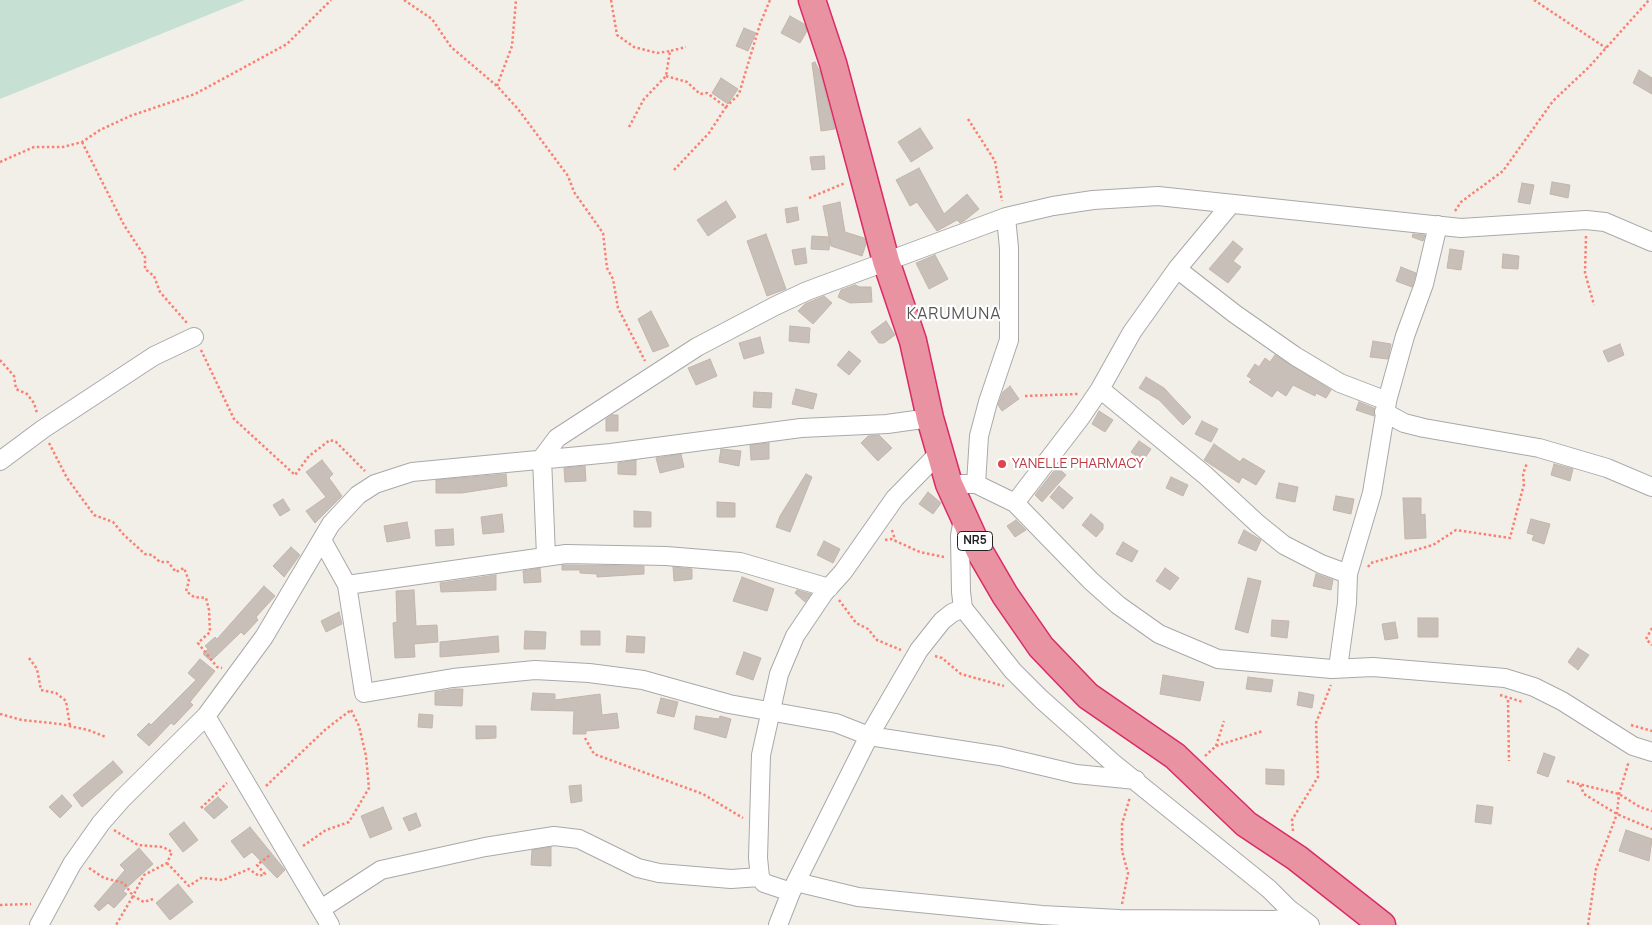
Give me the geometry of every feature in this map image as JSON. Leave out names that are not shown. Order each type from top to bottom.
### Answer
[{"type":"highway","name":"NR5","points":[[812,0],[833,63],[886,261],[913,341],[930,418],[949,484],[1005,595],[1041,646],[1088,696],[1175,756],[1246,824],[1296,858],[1382,925]]},
{"type":"street","points":[[546,556],[542,458],[557,438],[613,404],[651,376],[697,347],[775,306],[807,291],[1006,217],[1053,206],[1093,200],[1158,196],[1461,228],[1586,220],[1604,222],[1652,242]]},
{"type":"street","points":[[1015,503],[1099,391],[1132,332],[1177,269],[1231,204]]},
{"type":"street","points":[[976,484],[979,436],[988,402],[1009,340],[1009,248],[1006,217]]},
{"type":"street","points":[[1335,668],[1347,603],[1348,574],[1372,493],[1386,406],[1405,336],[1424,284],[1440,225]]},
{"type":"street","points":[[1177,269],[1235,314],[1296,356],[1340,383],[1386,406],[1404,424],[1524,446],[1607,468],[1652,487]]},
{"type":"street","points":[[0,461],[42,429],[154,356],[194,337]]},
{"type":"street","points":[[1099,391],[1205,475],[1258,524],[1284,545],[1321,564],[1348,574]]},
{"type":"street","points":[[42,919],[76,859],[101,824],[149,772],[206,716],[241,670],[331,524],[358,495],[375,484],[412,472],[542,458],[611,453],[801,428],[887,424],[930,418]]},
{"type":"street","points":[[941,451],[895,498],[843,572],[826,590],[795,636],[778,674],[772,712],[761,755],[759,811],[760,877],[764,883],[778,889],[794,887],[858,897],[1042,915],[1119,919],[1305,921]]},
{"type":"street","points":[[949,484],[976,484],[1015,503],[1091,581],[1118,605],[1159,634],[1218,659],[1335,668],[1373,666],[1502,686],[1534,687],[1562,701],[1633,746],[1652,752]]},
{"type":"street","points":[[963,515],[960,536],[961,592],[964,608],[1013,671],[1041,699],[1113,763],[1269,889],[1305,921]]},
{"type":"street","points":[[322,540],[347,585],[364,693],[453,678],[544,671],[589,673],[643,680],[729,704],[836,723],[868,736],[1000,756],[1076,774],[1139,783]]},
{"type":"street","points":[[347,585],[566,554],[666,556],[740,562],[826,590]]},
{"type":"street","points":[[778,925],[794,887],[868,736],[919,650],[942,621],[952,613],[964,608]]},
{"type":"street","points":[[206,716],[330,925]]},
{"type":"street","points":[[321,909],[381,870],[486,846],[554,836],[579,839],[638,868],[659,873],[731,879],[760,877]]},
{"type":"path","points":[[0,162],[34,147],[63,147],[82,142],[100,130],[130,116],[195,94],[287,44],[331,0]]},
{"type":"path","points":[[404,0],[432,19],[451,47],[497,86],[518,109],[568,176],[574,192],[603,234],[607,268],[613,279],[618,308],[651,376]]},
{"type":"path","points":[[497,86],[512,46],[516,0]]},
{"type":"path","points":[[611,0],[617,35],[634,46],[657,53],[686,47]]},
{"type":"path","points":[[674,170],[709,133],[726,107],[739,94],[760,24],[770,0]]},
{"type":"path","points":[[1534,0],[1606,48]]},
{"type":"path","points":[[1440,225],[1461,202],[1503,171],[1554,101],[1606,48],[1649,0]]},
{"type":"path","points":[[629,127],[644,99],[666,76],[670,51]]},
{"type":"path","points":[[666,76],[687,82],[700,94],[707,93],[726,107]]},
{"type":"path","points":[[968,119],[995,161],[1006,217]]},
{"type":"path","points":[[82,142],[124,225],[146,257],[146,269],[154,276],[160,292],[185,318],[234,419],[295,475],[309,456],[330,440],[336,442],[375,484]]},
{"type":"path","points":[[810,198],[841,184],[865,179]]},
{"type":"path","points":[[1586,220],[1585,273],[1594,305]]},
{"type":"path","points":[[0,360],[14,376],[16,389],[27,394],[34,403],[42,429],[67,478],[94,515],[114,522],[124,535],[146,554],[152,555],[160,562],[168,562],[176,572],[184,568],[189,581],[186,591],[194,597],[206,598],[209,610],[210,632],[198,644],[217,667],[241,670]]},
{"type":"path","points":[[1025,396],[1099,391]]},
{"type":"path","points":[[1366,571],[1371,563],[1433,545],[1456,530],[1510,538],[1524,484],[1523,474],[1527,462],[1524,446]]},
{"type":"path","points":[[860,546],[891,539],[920,552],[946,558],[961,564]]},
{"type":"path","points":[[826,590],[839,600],[856,623],[868,629],[877,640],[899,650],[919,650]]},
{"type":"path","points":[[1652,628],[1646,639],[1652,645]]},
{"type":"path","points":[[29,658],[37,669],[41,690],[56,693],[66,701],[70,726]]},
{"type":"path","points":[[1296,858],[1292,820],[1318,777],[1316,724],[1333,679],[1335,668]]},
{"type":"path","points":[[1502,686],[1508,699],[1509,761]]},
{"type":"path","points":[[1502,686],[1508,699]]},
{"type":"path","points":[[254,797],[326,729],[351,710],[364,693]]},
{"type":"path","points":[[1508,699],[1526,703]]},
{"type":"path","points":[[167,863],[189,886],[201,878],[223,880],[249,869],[259,876],[265,874],[257,865],[272,854],[287,861],[289,857],[326,830],[349,822],[369,788],[366,756],[359,726],[351,710]]},
{"type":"path","points":[[0,714],[22,720],[70,726],[106,737]]},
{"type":"path","points":[[1191,772],[1216,746],[1224,721]]},
{"type":"path","points":[[1626,724],[1652,731]]},
{"type":"path","points":[[1216,746],[1263,731]]},
{"type":"path","points":[[585,738],[594,754],[704,794],[746,819],[759,811]]},
{"type":"path","points":[[201,808],[239,770]]},
{"type":"path","points":[[1567,781],[1619,794],[1640,807],[1652,810]]},
{"type":"path","points":[[1119,919],[1128,873],[1122,851],[1122,824],[1134,788],[1139,783]]},
{"type":"path","points":[[1579,784],[1584,794],[1617,814],[1652,829]]},
{"type":"path","points":[[1588,925],[1596,869],[1617,814],[1619,794]]},
{"type":"path","points":[[101,824],[138,845],[163,846],[172,852],[167,863],[144,875],[116,925]]},
{"type":"path","points":[[76,859],[104,878],[124,883],[133,896],[144,902],[153,899]]},
{"type":"path","points":[[0,905],[32,904],[42,919]]},
{"type":"green space","points":[[0,0],[245,0],[0,99]]},
{"type":"building","points":[[790,16],[804,24],[807,31],[800,43],[781,33]]},
{"type":"building","points":[[744,28],[756,33],[748,51],[736,46]]},
{"type":"building","points":[[815,62],[820,72],[835,129],[821,131],[812,63]]},
{"type":"building","points":[[1639,70],[1652,78],[1652,94],[1633,83]]},
{"type":"building","points":[[721,78],[738,89],[728,104],[712,93]]},
{"type":"building","points":[[920,128],[933,148],[911,162],[898,142]]},
{"type":"building","points":[[824,156],[825,169],[812,170],[810,157]]},
{"type":"building","points":[[919,168],[944,214],[967,194],[979,209],[964,221],[960,223],[957,220],[937,231],[917,202],[910,206],[896,180]]},
{"type":"building","points":[[1552,182],[1570,185],[1568,198],[1550,194]]},
{"type":"building","points":[[1522,183],[1534,185],[1530,204],[1518,202]]},
{"type":"building","points":[[726,201],[736,217],[708,236],[697,220]]},
{"type":"building","points":[[840,202],[845,232],[864,238],[866,244],[862,256],[831,246],[830,238],[829,250],[811,249],[812,236],[829,237],[823,206]]},
{"type":"building","points":[[797,207],[799,220],[787,223],[785,209]]},
{"type":"building","points":[[766,234],[786,289],[767,296],[747,241]]},
{"type":"building","points":[[1413,234],[1425,235],[1423,241],[1412,237]]},
{"type":"building","points":[[1233,241],[1243,249],[1233,261],[1241,267],[1228,283],[1209,269]]},
{"type":"building","points":[[805,248],[807,263],[795,265],[792,250]]},
{"type":"building","points":[[1450,249],[1464,251],[1461,270],[1447,268]]},
{"type":"building","points":[[1503,254],[1519,256],[1518,269],[1502,268]]},
{"type":"building","points":[[935,255],[948,279],[929,289],[916,263]]},
{"type":"building","points":[[1401,267],[1416,273],[1412,287],[1396,281]]},
{"type":"building","points":[[855,285],[871,287],[872,302],[850,303],[838,297],[841,290]]},
{"type":"building","points":[[824,296],[832,303],[813,324],[798,311],[805,304]]},
{"type":"building","points":[[651,311],[669,346],[653,352],[638,319]]},
{"type":"building","points":[[886,321],[895,335],[884,343],[879,343],[871,332]]},
{"type":"building","points":[[790,326],[810,328],[809,343],[789,341]]},
{"type":"building","points":[[760,337],[764,353],[744,359],[739,343]]},
{"type":"building","points":[[1373,341],[1391,344],[1388,359],[1370,357]]},
{"type":"building","points":[[1620,344],[1624,355],[1608,362],[1603,351]]},
{"type":"building","points":[[849,351],[861,361],[849,375],[837,365]]},
{"type":"building","points":[[1275,355],[1331,390],[1326,398],[1316,393],[1315,396],[1293,385],[1286,396],[1277,390],[1272,397],[1249,382],[1252,379],[1247,376],[1255,364],[1259,367],[1265,358],[1270,362]]},
{"type":"building","points":[[710,359],[717,376],[696,385],[688,368]]},
{"type":"building","points":[[1146,377],[1164,388],[1191,417],[1183,425],[1159,400],[1139,388]]},
{"type":"building","points":[[1010,386],[1019,399],[1002,411],[998,405],[1003,392]]},
{"type":"building","points":[[796,389],[817,394],[813,409],[792,404]]},
{"type":"building","points":[[754,392],[772,393],[771,408],[753,407]]},
{"type":"building","points":[[1359,402],[1374,408],[1374,416],[1356,410]]},
{"type":"building","points":[[1099,411],[1113,420],[1105,432],[1092,424]]},
{"type":"building","points":[[612,415],[618,415],[618,431],[606,431],[606,419]]},
{"type":"building","points":[[1202,421],[1218,429],[1211,442],[1195,434]]},
{"type":"building","points":[[879,435],[892,448],[878,461],[861,443],[868,436]]},
{"type":"building","points":[[1139,441],[1151,449],[1143,461],[1131,452]]},
{"type":"building","points":[[769,443],[769,459],[751,460],[750,445]]},
{"type":"building","points":[[1214,444],[1240,462],[1243,458],[1265,471],[1256,485],[1242,477],[1239,483],[1204,460]]},
{"type":"building","points":[[721,449],[741,451],[739,466],[719,462]]},
{"type":"building","points":[[681,454],[684,467],[660,473],[656,458]]},
{"type":"building","points":[[322,460],[333,474],[329,478],[342,496],[315,523],[306,511],[326,497],[306,472]]},
{"type":"building","points":[[636,460],[636,475],[618,474],[618,463]]},
{"type":"building","points":[[1554,464],[1573,469],[1570,481],[1551,475]]},
{"type":"building","points":[[585,466],[586,481],[565,482],[564,468]]},
{"type":"building","points":[[1057,467],[1066,475],[1042,502],[1035,495]]},
{"type":"building","points":[[506,474],[507,486],[462,493],[436,493],[436,480]]},
{"type":"building","points":[[806,474],[812,477],[790,532],[776,527],[780,516]]},
{"type":"building","points":[[1171,477],[1188,485],[1183,496],[1166,488]]},
{"type":"building","points":[[1279,483],[1298,487],[1295,502],[1276,498]]},
{"type":"building","points":[[1059,486],[1073,498],[1063,509],[1050,497]]},
{"type":"building","points":[[928,492],[941,503],[933,514],[919,504]]},
{"type":"building","points":[[1336,496],[1354,499],[1351,514],[1333,510]]},
{"type":"building","points":[[1403,498],[1421,498],[1421,515],[1425,514],[1426,538],[1405,539]]},
{"type":"building","points":[[283,499],[290,510],[280,516],[273,505]]},
{"type":"building","points":[[717,502],[735,503],[735,517],[717,517]]},
{"type":"building","points":[[634,511],[651,512],[651,527],[634,527]]},
{"type":"building","points":[[502,514],[504,532],[483,534],[481,517]]},
{"type":"building","points":[[1091,514],[1103,524],[1103,529],[1096,537],[1082,525]]},
{"type":"building","points":[[1531,519],[1550,524],[1544,544],[1532,540],[1534,535],[1527,533]]},
{"type":"building","points":[[1016,520],[1026,530],[1015,537],[1007,526]]},
{"type":"building","points":[[407,522],[410,538],[387,542],[384,526]]},
{"type":"building","points":[[453,529],[454,545],[436,546],[435,530]]},
{"type":"building","points":[[1244,530],[1261,540],[1256,551],[1238,543]]},
{"type":"building","points":[[824,541],[840,549],[833,563],[817,555]]},
{"type":"building","points":[[1123,542],[1138,551],[1132,562],[1116,554]]},
{"type":"building","points":[[291,547],[300,555],[284,577],[273,566]]},
{"type":"building","points":[[562,565],[644,566],[644,574],[597,577],[597,574],[580,573],[580,570],[562,570]]},
{"type":"building","points":[[673,567],[692,569],[692,579],[674,581]]},
{"type":"building","points":[[540,568],[541,582],[524,583],[523,571]]},
{"type":"building","points":[[1165,568],[1179,578],[1170,590],[1156,581]]},
{"type":"building","points":[[1316,574],[1333,580],[1331,590],[1313,586]]},
{"type":"building","points":[[496,575],[496,590],[441,592],[440,583]]},
{"type":"building","points":[[742,577],[774,589],[767,611],[733,601]]},
{"type":"building","points":[[1248,578],[1261,581],[1248,633],[1235,629]]},
{"type":"building","points":[[264,586],[275,596],[256,617],[258,620],[244,635],[241,632],[211,661],[203,654],[208,649],[205,646],[215,637],[217,639]]},
{"type":"building","points":[[414,590],[416,626],[437,625],[438,642],[414,644],[415,657],[395,658],[393,623],[397,622],[396,591]]},
{"type":"building","points":[[797,590],[811,594],[805,602],[795,593]]},
{"type":"building","points":[[339,612],[342,624],[326,632],[321,621]]},
{"type":"building","points":[[1418,618],[1438,618],[1438,637],[1418,637]]},
{"type":"building","points":[[1272,620],[1289,621],[1287,638],[1271,636]]},
{"type":"building","points":[[1395,622],[1398,638],[1385,640],[1382,624]]},
{"type":"building","points":[[525,631],[546,632],[545,649],[524,649]]},
{"type":"building","points":[[581,631],[600,631],[600,645],[581,645]]},
{"type":"building","points":[[498,636],[499,652],[440,657],[440,642]]},
{"type":"building","points":[[627,636],[645,637],[644,653],[626,652]]},
{"type":"building","points":[[1578,648],[1589,655],[1578,670],[1568,662]]},
{"type":"building","points":[[744,652],[761,658],[753,680],[736,674]]},
{"type":"building","points":[[200,659],[215,671],[190,702],[193,705],[174,725],[171,723],[149,746],[137,735],[149,723],[151,725],[196,680],[188,673]]},
{"type":"building","points":[[1163,675],[1204,682],[1200,701],[1160,694]]},
{"type":"building","points":[[1248,677],[1273,680],[1271,692],[1246,689]]},
{"type":"building","points":[[463,689],[462,706],[435,705],[435,692]]},
{"type":"building","points":[[1299,692],[1314,695],[1312,708],[1297,705]]},
{"type":"building","points":[[533,693],[555,694],[555,700],[600,694],[602,715],[617,713],[619,728],[586,731],[586,734],[573,734],[574,711],[531,710]]},
{"type":"building","points":[[661,698],[678,702],[674,717],[657,713]]},
{"type":"building","points":[[419,714],[433,715],[432,728],[418,727]]},
{"type":"building","points":[[696,716],[719,719],[720,716],[731,719],[726,738],[694,729]]},
{"type":"building","points":[[476,726],[496,726],[496,738],[476,739]]},
{"type":"building","points":[[1544,753],[1555,757],[1548,777],[1537,773]]},
{"type":"building","points":[[113,761],[123,772],[82,807],[73,795]]},
{"type":"building","points":[[1266,769],[1284,770],[1284,785],[1266,784]]},
{"type":"building","points":[[581,785],[582,801],[571,803],[569,786]]},
{"type":"building","points":[[62,795],[72,806],[60,818],[49,807]]},
{"type":"building","points":[[218,797],[228,807],[214,819],[204,809]]},
{"type":"building","points":[[1477,805],[1493,807],[1491,824],[1475,822]]},
{"type":"building","points":[[383,807],[392,829],[370,838],[361,816]]},
{"type":"building","points":[[416,813],[421,826],[409,831],[403,818]]},
{"type":"building","points":[[184,822],[198,840],[183,852],[169,834]]},
{"type":"building","points":[[250,827],[285,870],[277,878],[252,852],[244,858],[231,841]]},
{"type":"building","points":[[1626,830],[1652,839],[1649,861],[1619,851]]},
{"type":"building","points":[[551,847],[551,866],[531,865],[532,850]]},
{"type":"building","points":[[139,848],[153,864],[123,891],[127,894],[114,908],[108,903],[99,911],[94,906],[125,870],[120,865]]},
{"type":"building","points":[[178,884],[193,902],[170,920],[156,903]]},
{"type":"place","name":"YANELLE PHARMACY","points":[[1002,464]]},
{"type":"district","name":"KARUMUNA","points":[[954,315]]}]
